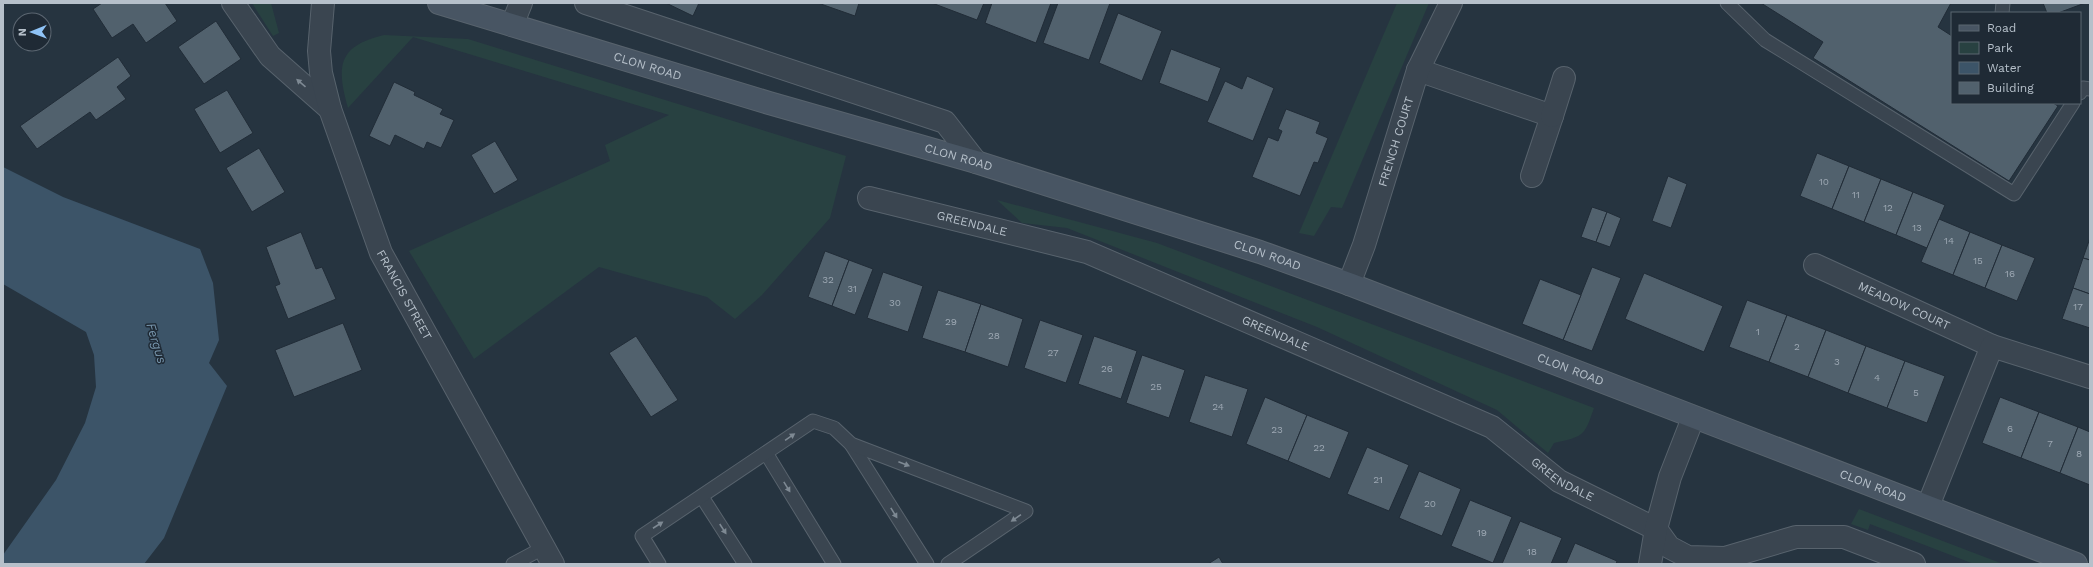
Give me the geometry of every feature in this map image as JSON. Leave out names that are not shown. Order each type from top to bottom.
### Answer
[{"type":"main road","name":"CLON ROAD","points":[[439,3],[769,103],[976,162],[1260,252],[1349,284],[1693,418],[1928,506],[2076,564]]},
{"type":"street","points":[[234,3],[270,56],[330,109]]},
{"type":"street","name":"FRANCIS STREET","points":[[323,3],[319,51],[321,73],[330,109],[381,253],[548,556]]},
{"type":"street","points":[[512,25],[521,3]]},
{"type":"street","points":[[586,3],[945,122],[976,162]]},
{"type":"street","name":"FRENCH COURT","points":[[1349,284],[1364,245],[1418,70],[1451,3]]},
{"type":"street","points":[[1418,70],[1552,116]]},
{"type":"street","points":[[1532,176],[1564,78]]},
{"type":"street","name":"GREENDALE","points":[[869,198],[1086,252],[1492,427],[1559,481],[1656,529],[1669,547],[1688,558],[1724,558],[1796,537],[1844,537],[1914,564]]},
{"type":"street","name":"MEADOW COURT","points":[[1815,265],[1992,346],[2090,377]]},
{"type":"street","points":[[1928,506],[1992,346]]},
{"type":"street","points":[[1650,564],[1656,529],[1670,477],[1693,418]]},
{"type":"lane","points":[[1727,3],[1765,40],[2014,194],[2072,104]]},
{"type":"lane","points":[[659,564],[642,536],[813,421],[834,428],[851,444],[927,564]]},
{"type":"lane","points":[[851,444],[1026,511],[948,564]]},
{"type":"lane","points":[[766,453],[834,564]]},
{"type":"lane","points":[[702,497],[745,564]]},
{"type":"lane","points":[[513,564],[548,556]]},
{"type":"green space","points":[[252,3],[271,3],[279,33],[273,36]]},
{"type":"green space","points":[[1397,3],[1429,3],[1342,208],[1331,207],[1314,236],[1299,233]]},
{"type":"green space","points":[[384,35],[468,39],[846,156],[830,218],[762,295],[735,319],[707,297],[599,267],[474,359],[409,251],[610,161],[605,145],[669,115],[413,37],[348,108],[342,80],[344,60],[349,52],[357,45]]},
{"type":"green space","points":[[997,200],[1157,243],[1594,408],[1591,418],[1582,434],[1572,439],[1554,443],[1548,453],[1497,410],[1317,327],[1067,228],[1022,223]]},
{"type":"green space","points":[[1859,509],[2003,564],[1974,564],[1870,524],[1868,530],[1851,524]]},
{"type":"water","name":"Fergus","points":[[3,167],[63,197],[200,249],[213,283],[219,340],[209,363],[227,386],[164,538],[144,564],[3,564],[3,555],[56,480],[85,423],[96,387],[94,355],[86,332],[3,284]]},
{"type":"building","points":[[102,3],[165,3],[177,21],[146,43],[133,24],[112,38],[93,9]]},
{"type":"building","points":[[666,3],[699,3],[693,16]]},
{"type":"building","points":[[818,3],[859,3],[855,16]]},
{"type":"building","points":[[932,3],[984,3],[977,20]]},
{"type":"building","points":[[992,3],[1051,3],[1036,43],[985,23]]},
{"type":"building","points":[[1058,3],[1110,3],[1089,60],[1043,43]]},
{"type":"building","points":[[1761,3],[1951,3],[1938,27],[1951,35],[1951,104],[2055,104],[2058,106],[2009,181],[1813,58],[1823,42]]},
{"type":"building","points":[[2043,3],[2085,3],[2061,12],[2047,12]]},
{"type":"building","points":[[1118,13],[1162,31],[1142,81],[1099,63]]},
{"type":"building","points":[[216,21],[241,59],[204,84],[178,47]]},
{"type":"building","points":[[1171,49],[1221,68],[1208,102],[1159,83]]},
{"type":"building","points":[[118,57],[131,76],[117,87],[126,99],[96,120],[90,112],[37,149],[20,126]]},
{"type":"building","points":[[1247,76],[1274,88],[1253,141],[1207,122],[1225,81],[1242,89]]},
{"type":"building","points":[[394,82],[415,92],[414,95],[443,109],[440,114],[454,120],[441,148],[427,142],[424,149],[395,135],[390,146],[369,136]]},
{"type":"building","points":[[227,90],[253,133],[220,153],[194,109]]},
{"type":"building","points":[[1286,109],[1320,122],[1316,133],[1328,138],[1318,163],[1314,162],[1300,196],[1252,177],[1268,137],[1278,141],[1282,131],[1278,129]]},
{"type":"building","points":[[495,141],[518,180],[494,194],[471,155]]},
{"type":"building","points":[[259,148],[285,192],[252,212],[226,168]]},
{"type":"building","points":[[1817,153],[1849,166],[1832,209],[1800,196]]},
{"type":"building","points":[[1849,166],[1881,179],[1864,222],[1832,209]]},
{"type":"building","points":[[1668,176],[1687,184],[1671,228],[1652,221]]},
{"type":"building","points":[[1881,179],[1913,192],[1896,235],[1864,222]]},
{"type":"building","points":[[1913,192],[1945,205],[1927,248],[1896,235]]},
{"type":"building","points":[[1592,207],[1607,212],[1596,242],[1581,237]]},
{"type":"building","points":[[1607,212],[1621,218],[1610,247],[1596,242]]},
{"type":"building","points":[[1939,219],[1970,232],[1953,275],[1921,262]]},
{"type":"building","points":[[301,232],[316,269],[322,267],[336,299],[288,319],[275,286],[280,284],[266,247]]},
{"type":"building","points":[[1970,232],[2002,245],[1985,288],[1953,275]]},
{"type":"building","points":[[2090,238],[2090,260],[2083,258]]},
{"type":"building","points":[[2002,245],[2035,258],[2017,301],[1985,288]]},
{"type":"building","points":[[825,251],[849,260],[832,306],[808,297]]},
{"type":"building","points":[[2083,258],[2090,260],[2090,294],[2073,288]]},
{"type":"building","points":[[849,260],[873,269],[855,315],[832,306]]},
{"type":"building","points":[[1592,267],[1621,278],[1592,351],[1563,340]]},
{"type":"building","points":[[883,272],[923,286],[908,332],[867,318]]},
{"type":"building","points":[[1644,273],[1723,306],[1704,352],[1625,319]]},
{"type":"building","points":[[1540,279],[1581,295],[1563,340],[1522,324]]},
{"type":"building","points":[[2073,288],[2090,294],[2090,328],[2062,319]]},
{"type":"building","points":[[938,290],[981,304],[965,352],[922,338]]},
{"type":"building","points":[[1747,300],[1787,315],[1769,362],[1729,347]]},
{"type":"building","points":[[981,304],[1023,319],[1008,367],[965,352]]},
{"type":"building","points":[[1787,315],[1826,330],[1808,377],[1769,362]]},
{"type":"building","points":[[1040,320],[1083,335],[1066,383],[1024,368]]},
{"type":"building","points":[[343,323],[362,370],[294,397],[275,350]]},
{"type":"building","points":[[1826,330],[1866,346],[1848,393],[1808,377]]},
{"type":"building","points":[[636,336],[678,400],[651,417],[609,353]]},
{"type":"building","points":[[1094,336],[1137,351],[1121,399],[1078,384]]},
{"type":"building","points":[[1866,346],[1905,361],[1887,408],[1848,393]]},
{"type":"building","points":[[1142,355],[1185,370],[1169,418],[1126,403]]},
{"type":"building","points":[[1905,361],[1945,376],[1927,423],[1887,408]]},
{"type":"building","points":[[1205,375],[1248,389],[1232,437],[1189,422]]},
{"type":"building","points":[[1265,397],[1307,415],[1288,461],[1246,444]]},
{"type":"building","points":[[2000,397],[2039,412],[2021,458],[1982,443]]},
{"type":"building","points":[[2039,412],[2078,427],[2060,473],[2021,458]]},
{"type":"building","points":[[1307,415],[1349,432],[1330,479],[1288,461]]},
{"type":"building","points":[[2078,427],[2090,432],[2090,485],[2060,473]]},
{"type":"building","points":[[1367,447],[1409,465],[1389,511],[1347,494]]},
{"type":"building","points":[[1419,471],[1461,489],[1442,536],[1399,518]]},
{"type":"building","points":[[1470,500],[1512,517],[1493,563],[1451,546]]},
{"type":"building","points":[[1520,521],[1562,538],[1551,564],[1502,564]]},
{"type":"building","points":[[1575,543],[1617,561],[1616,564],[1566,564]]},
{"type":"building","points":[[1219,557],[1223,564],[1208,564]]}]
